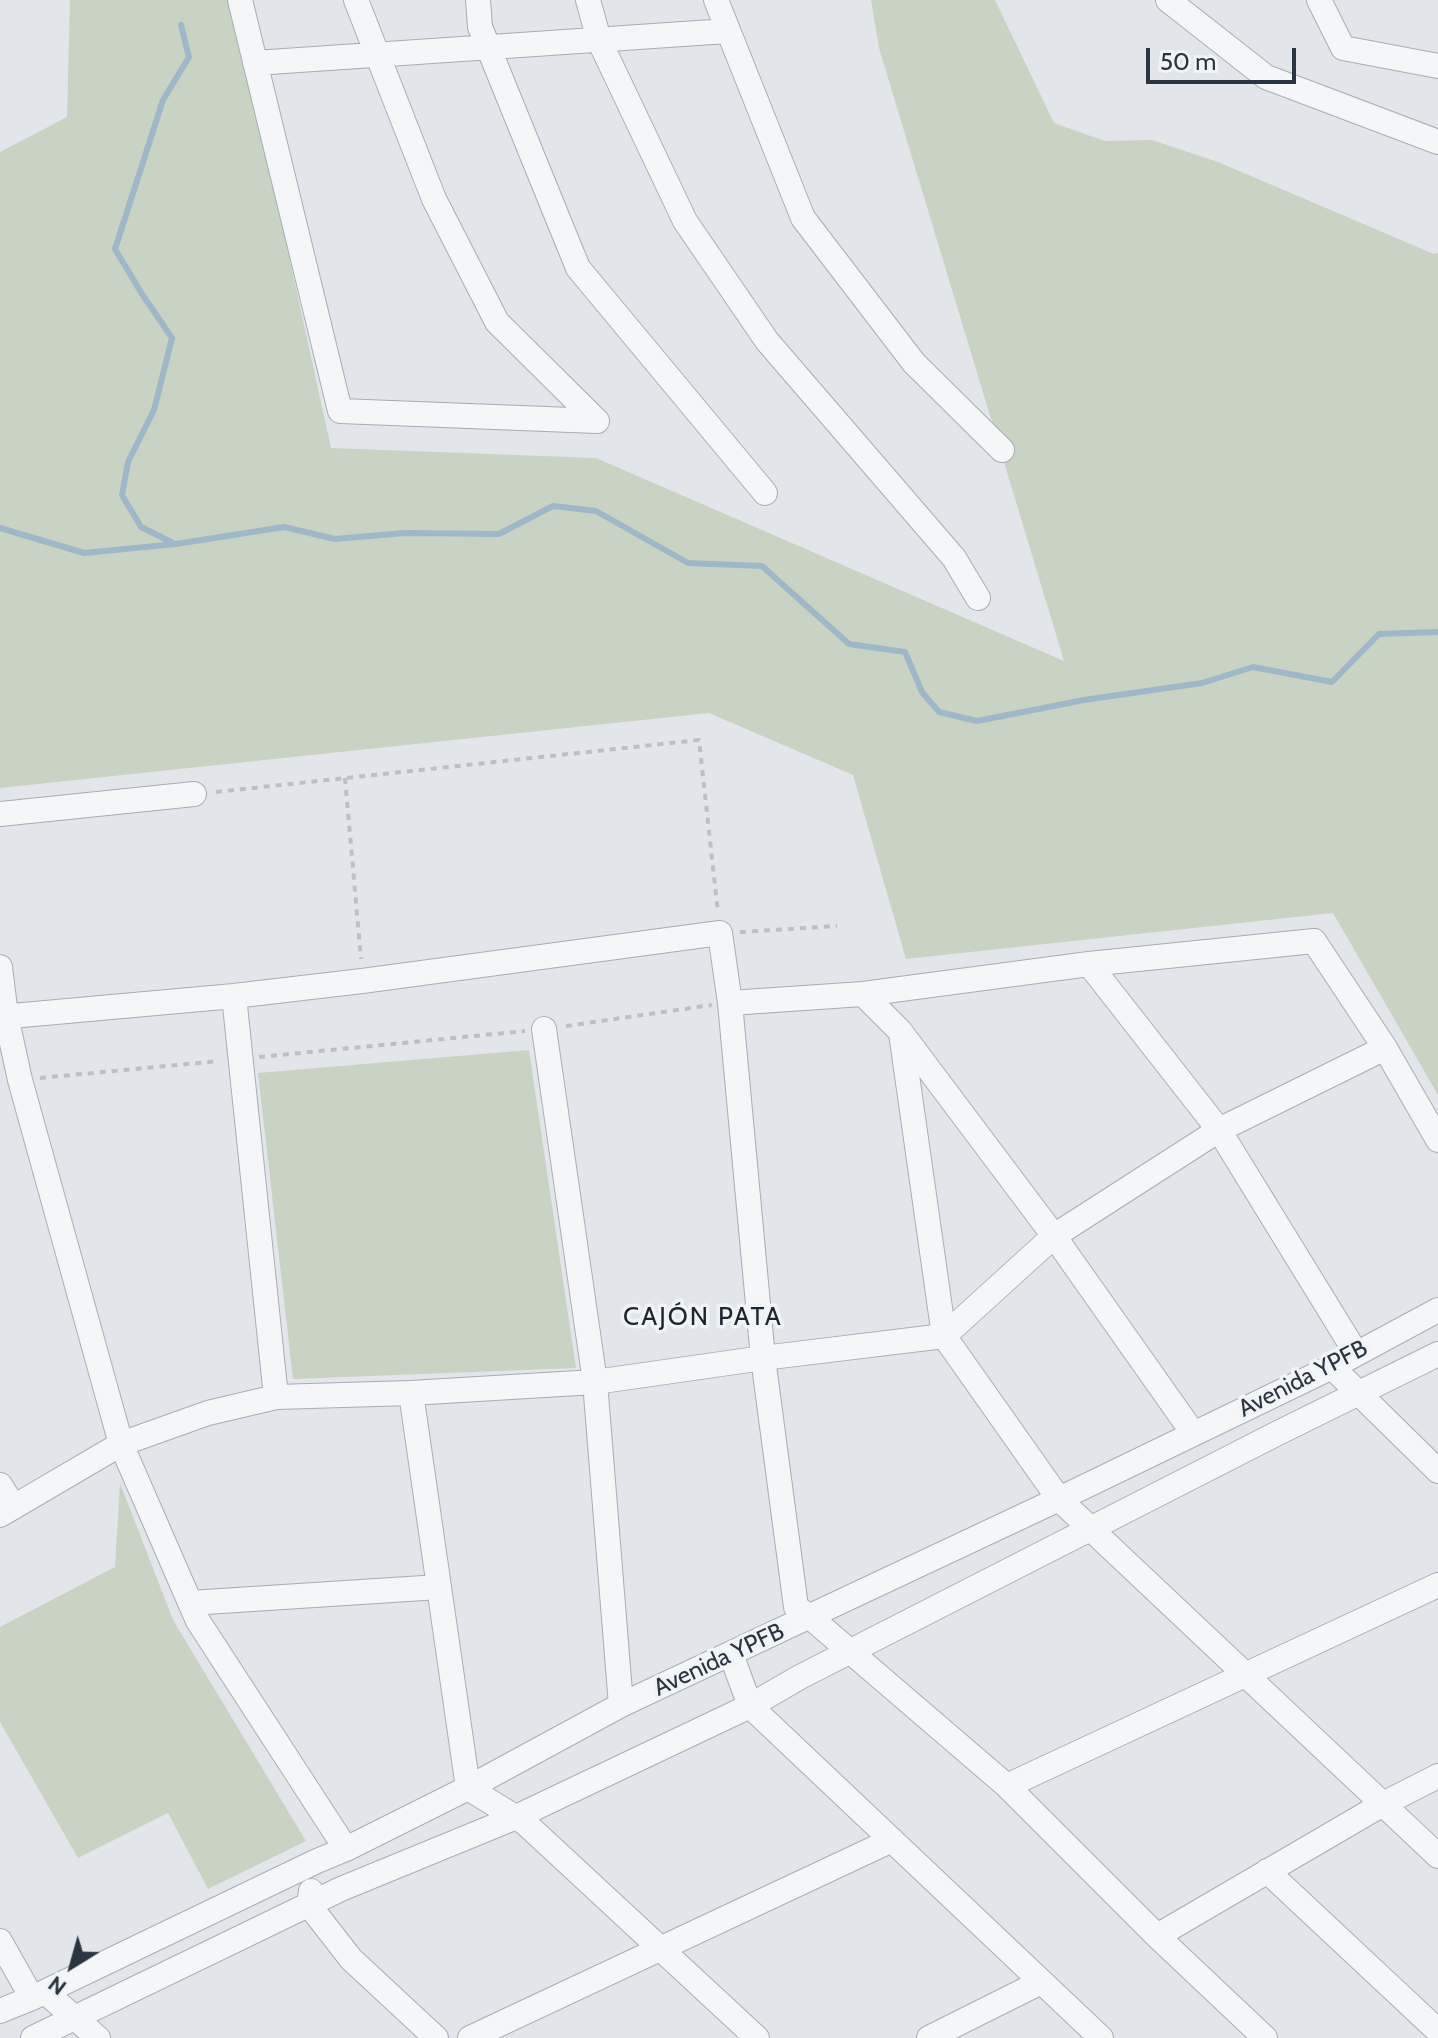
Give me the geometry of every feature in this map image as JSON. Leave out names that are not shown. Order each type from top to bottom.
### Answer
[{"type":"street","points":[[240,0],[340,411],[597,421],[497,322],[434,199],[356,0]]},
{"type":"street","points":[[478,0],[480,27],[578,268],[765,493]]},
{"type":"street","points":[[588,0],[599,40],[685,221],[767,341],[954,558],[978,598]]},
{"type":"street","points":[[716,0],[803,218],[914,363],[1002,450]]},
{"type":"street","points":[[1168,0],[1266,77],[1438,142]]},
{"type":"street","points":[[1319,0],[1343,48],[1438,66]]},
{"type":"street","points":[[255,63],[727,31]]},
{"type":"street","points":[[0,814],[194,794]]},
{"type":"street","points":[[3,1017],[234,996],[720,933],[730,1003],[763,1358],[796,1607],[1007,1786],[1157,1936],[1265,2038]]},
{"type":"street","points":[[730,1003],[863,994],[1089,964],[1314,941],[1385,1048],[1438,1140]]},
{"type":"street","points":[[1089,964],[1219,1130],[1356,1353]]},
{"type":"street","points":[[0,967],[3,1017],[121,1444],[198,1621],[346,1849]]},
{"type":"street","points":[[863,994],[900,1031],[1054,1236],[1193,1433]]},
{"type":"street","points":[[234,996],[276,1397]]},
{"type":"street","points":[[544,1029],[595,1382],[621,1705]]},
{"type":"street","points":[[900,1031],[944,1336],[1059,1499],[1438,1856]]},
{"type":"street","points":[[0,1485],[7,1511],[121,1444],[208,1413],[276,1397],[595,1382],[944,1336],[1054,1236],[1219,1130],[1385,1048]]},
{"type":"street","name":"Avenida YPFB","points":[[0,2011],[346,1849],[468,1788],[621,1705],[1059,1499],[1332,1367],[1438,1310]]},
{"type":"street","name":"Avenida YPFB","points":[[33,2038],[309,1905],[514,1818],[750,1706],[800,1677],[1438,1354]]},
{"type":"street","points":[[1332,1367],[1438,1471]]},
{"type":"street","points":[[411,1393],[468,1788],[525,1823],[757,2038]]},
{"type":"street","points":[[1007,1786],[1438,1585]]},
{"type":"street","points":[[190,1603],[439,1587]]},
{"type":"street","points":[[731,1654],[750,1706],[1101,2038]]},
{"type":"street","points":[[1157,1936],[1383,1804],[1438,1776]]},
{"type":"street","points":[[470,2038],[892,1840]]},
{"type":"street","points":[[317,1861],[309,1905],[351,1959],[436,2038]]},
{"type":"street","points":[[1267,1871],[1438,2031]]},
{"type":"street","points":[[0,1941],[38,1995],[76,2017],[98,2038]]},
{"type":"street","points":[[929,2038],[1041,1982]]},
{"type":"path","points":[[194,794],[699,740],[720,933],[837,926]]},
{"type":"path","points":[[345,778],[362,981]]},
{"type":"path","points":[[20,1080],[544,1029],[730,1003]]},
{"type":"green space","points":[[70,0],[233,0],[331,448],[596,458],[1064,661],[879,48],[871,0],[995,0],[1054,123],[1105,141],[1152,140],[1218,162],[1434,254],[1438,253],[1438,1095],[1333,913],[906,959],[853,775],[709,713],[0,788],[0,152],[67,117]]},
{"type":"green space","points":[[529,1050],[576,1368],[293,1379],[258,1073]]},
{"type":"green space","points":[[120,1483],[173,1620],[306,1841],[208,1889],[168,1813],[78,1858],[0,1722],[0,1627],[115,1567]]},
{"type":"waterway","points":[[173,543],[141,527],[122,495],[128,462],[154,410],[172,338],[115,249],[163,100],[189,57],[181,25]]},
{"type":"waterway","points":[[0,528],[84,553],[176,544],[284,527],[335,539],[405,533],[499,534],[553,506],[596,511],[688,563],[762,566],[849,644],[905,652],[922,692],[939,712],[977,721],[1084,700],[1202,683],[1253,667],[1332,682],[1379,634],[1438,632]]},
{"type":"district","name":"CAJÓN PATA","points":[[703,1317]]}]
